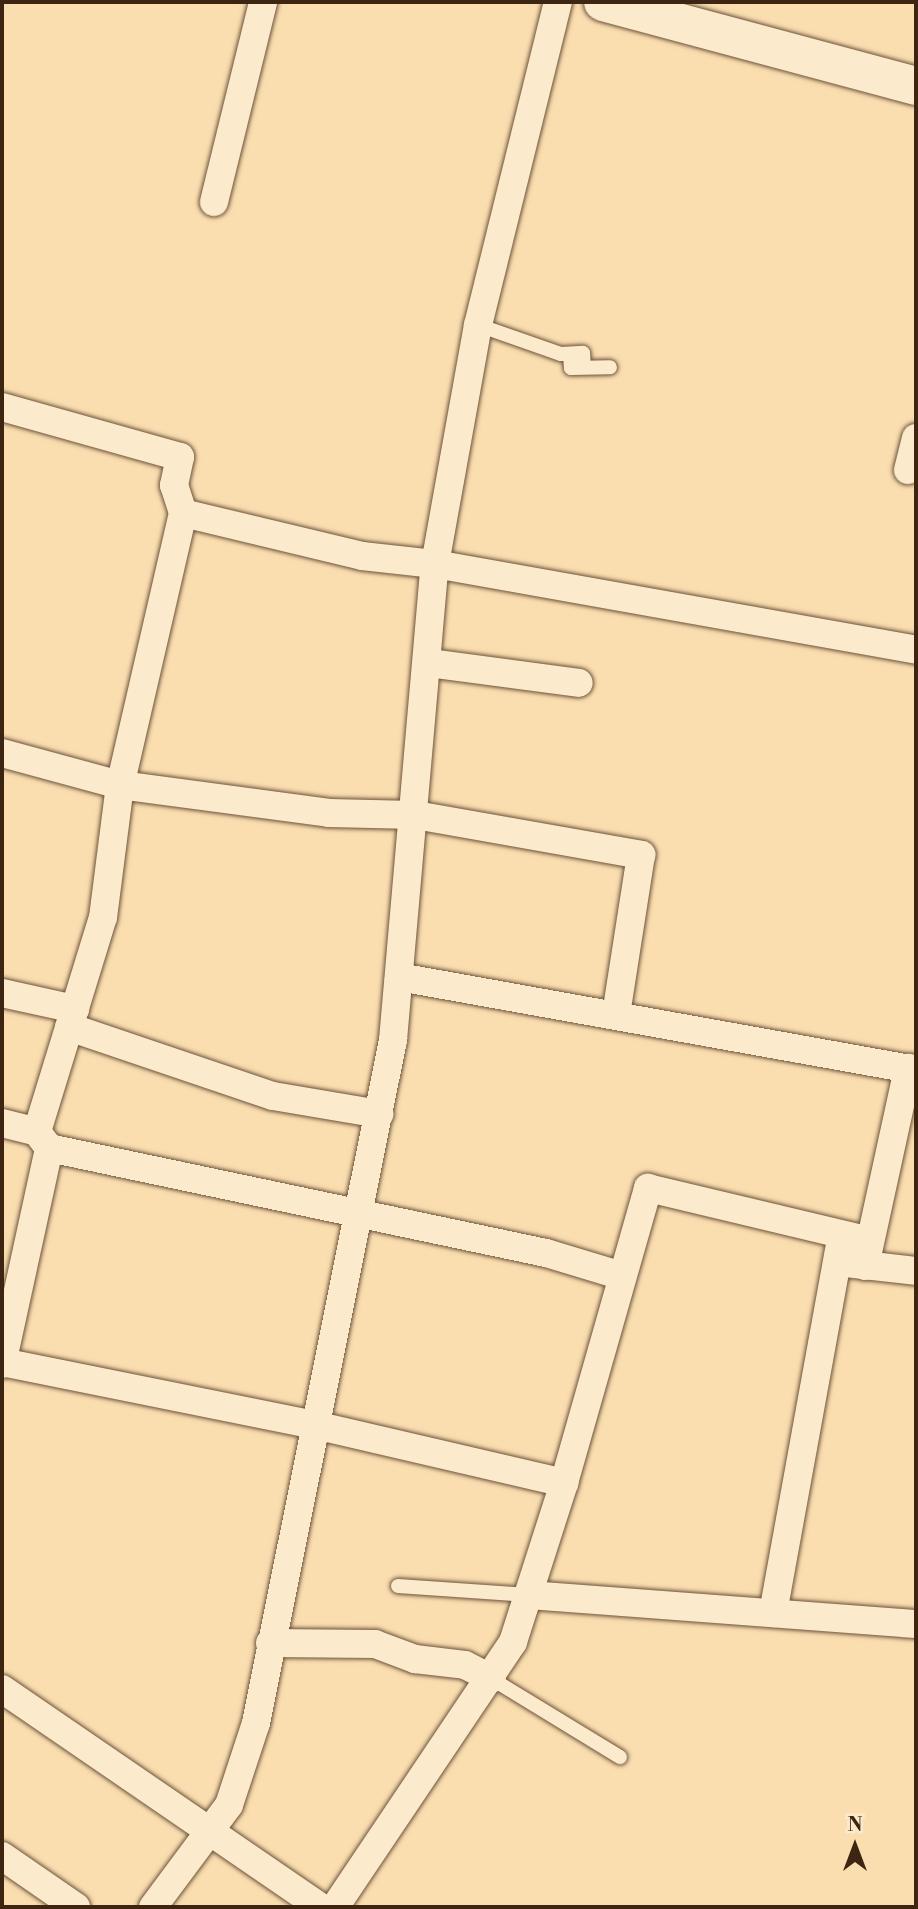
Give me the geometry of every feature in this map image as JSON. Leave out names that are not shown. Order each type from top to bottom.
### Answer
[{"type":"street","points":[[214,202],[263,2]]},
{"type":"street","points":[[153,1907],[229,1805],[256,1723],[270,1643],[379,1114],[399,977],[429,663],[435,564],[478,325],[558,2]]},
{"type":"street","points":[[603,2],[916,86]]},
{"type":"street","points":[[2,407],[180,457],[174,485],[183,513],[120,785],[103,916],[72,1018],[13,1259],[2,1362],[315,1425],[564,1483]]},
{"type":"street","points":[[908,470],[916,438]]},
{"type":"street","points":[[183,513],[362,556],[435,564],[916,650]]},
{"type":"street","points":[[429,663],[579,683]]},
{"type":"street","points":[[2,753],[120,785],[329,813],[415,815],[641,855],[616,1014]]},
{"type":"street","points":[[399,977],[912,1069],[868,1254]]},
{"type":"street","points":[[2,993],[273,1096],[379,1114]]},
{"type":"street","points":[[2,1122],[43,1140],[359,1214],[546,1253],[622,1276]]},
{"type":"street","points":[[335,1907],[492,1679],[513,1643],[564,1483],[648,1188],[916,1271]]},
{"type":"street","points":[[773,1613],[838,1248]]},
{"type":"street","points":[[529,1595],[916,1624]]},
{"type":"street","points":[[270,1643],[375,1644],[415,1659],[465,1665],[492,1679]]},
{"type":"street","points":[[2,1689],[320,1907]]},
{"type":"street","points":[[2,1856],[76,1907]]},
{"type":"lane","points":[[478,325],[570,354],[571,368],[610,367]]},
{"type":"lane","points":[[398,1586],[529,1595]]},
{"type":"lane","points":[[492,1679],[620,1756]]}]
